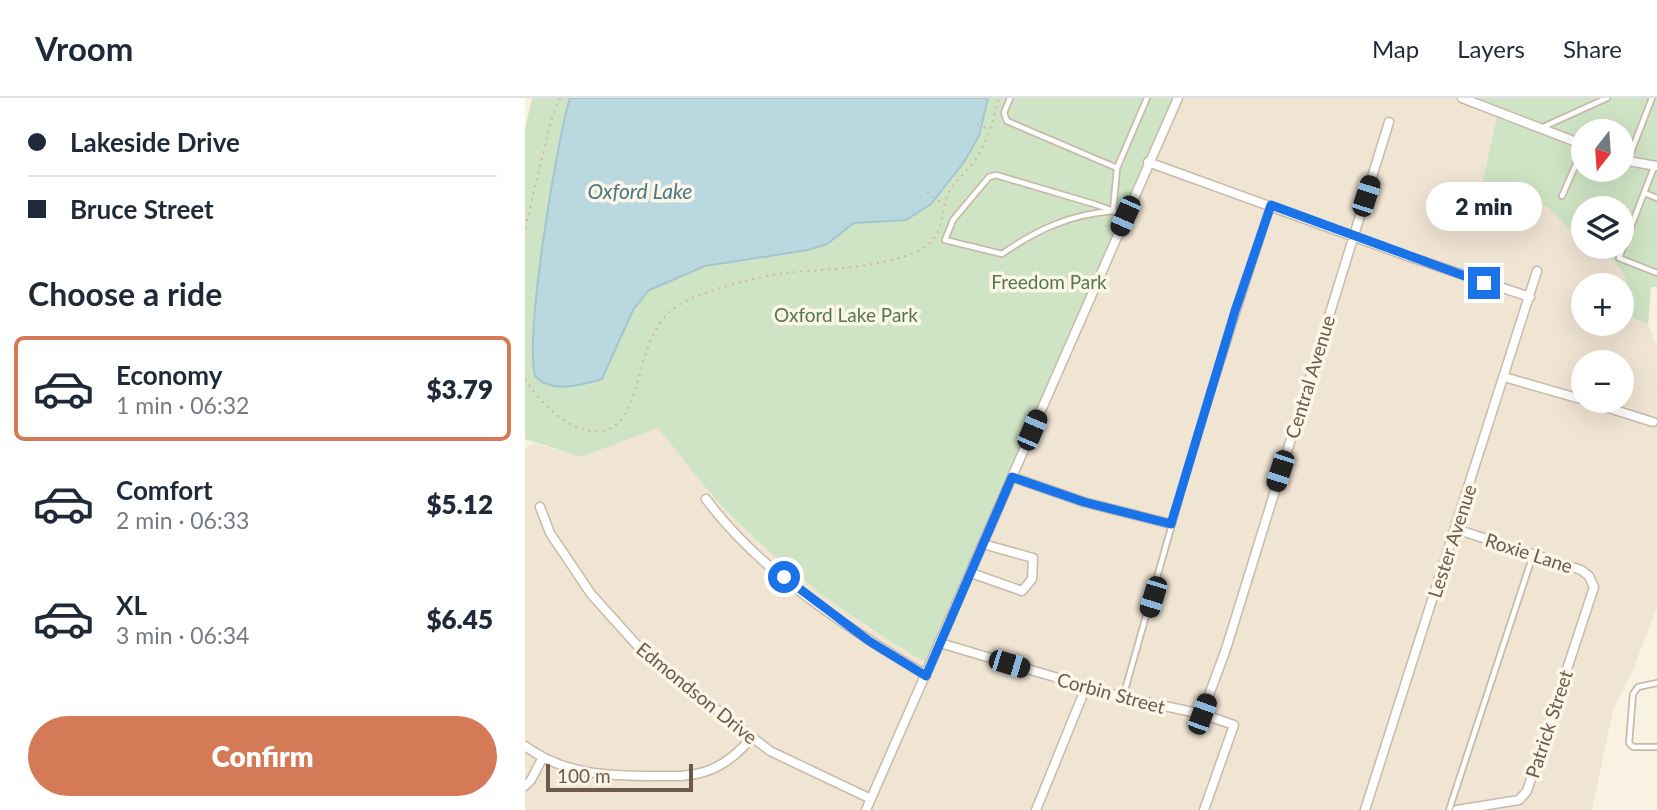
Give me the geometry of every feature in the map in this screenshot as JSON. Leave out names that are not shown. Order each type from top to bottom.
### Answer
[{"type":"street","points":[[866,810],[1178,98]]},
{"type":"street","points":[[1462,98],[1571,140]]},
{"type":"street","name":"Central Avenue","points":[[1202,714],[1229,638],[1389,121]]},
{"type":"street","points":[[1148,162],[1530,297]]},
{"type":"street","points":[[1635,162],[1656,166]]},
{"type":"street","name":"Lester Avenue","points":[[1365,810],[1537,271]]},
{"type":"street","points":[[1504,377],[1571,396]]},
{"type":"street","points":[[1625,413],[1653,422]]},
{"type":"street","points":[[1012,477],[1084,502],[1171,524]]},
{"type":"street","points":[[706,499],[763,561],[869,641],[926,676]]},
{"type":"street","name":"Edmondson Drive","points":[[540,507],[557,543],[591,594],[619,627],[662,668],[790,763],[871,799]]},
{"type":"street","name":"Roxie Lane","points":[[1456,529],[1581,570],[1589,576],[1594,587]]},
{"type":"street","points":[[971,573],[1022,591],[1032,579],[1033,558],[983,544]]},
{"type":"street","name":"Patrick Street","points":[[1457,810],[1518,800],[1527,790],[1594,587]]},
{"type":"street","name":"Corbin Street","points":[[940,643],[1122,697],[1202,714]]},
{"type":"street","points":[[1036,810],[1086,687]]},
{"type":"street","points":[[1202,714],[1234,725],[1204,810]]},
{"type":"street","points":[[525,746],[543,757],[587,773],[685,776],[721,765],[737,754],[752,737]]},
{"type":"street","points":[[525,786],[543,757]]},
{"type":"lane","points":[[1010,98],[1004,113],[1007,121],[1117,168]]},
{"type":"lane","points":[[1113,211],[1117,168],[1147,98]]},
{"type":"lane","points":[[1540,128],[1607,98]]},
{"type":"lane","points":[[1635,137],[1652,98]]},
{"type":"lane","points":[[1656,166],[1619,258],[1657,273]]},
{"type":"lane","points":[[1113,211],[1085,213],[1060,222],[1025,237],[1002,254],[945,240],[953,220],[989,177],[996,175],[1113,211],[1125,216]]},
{"type":"lane","points":[[1562,196],[1571,175]]},
{"type":"lane","points":[[1644,193],[1657,198]]},
{"type":"lane","points":[[1122,697],[1235,311],[1271,205]]},
{"type":"lane","points":[[1450,810],[1533,554]]},
{"type":"lane","points":[[1657,683],[1650,682],[1638,687],[1633,694],[1629,743],[1633,747],[1657,747]]},
{"type":"path","points":[[525,228],[559,98]]},
{"type":"path","points":[[525,379],[546,405],[575,426],[596,431],[613,427],[626,414],[634,396],[647,345],[657,328],[681,303],[768,277],[826,271],[903,256],[933,240],[940,227],[944,204],[959,176],[973,163],[989,130],[999,98]]},
{"type":"path","points":[[977,124],[989,130]]},
{"type":"path","points":[[927,192],[944,204]]},
{"type":"shaded area","points":[[1178,98],[1462,98],[1498,112],[1482,184],[1549,208],[1571,230],[1571,259],[1612,259],[1623,273],[1571,273],[1571,336],[1634,336],[1634,317],[1648,324],[1657,347],[1657,606],[1633,670],[1613,710],[1592,810],[525,810],[525,448],[534,443],[581,457],[658,427],[725,509],[764,545],[871,631]]},
{"type":"green space","name":"Oxford Lake Park","points":[[532,98],[1178,98],[931,665],[849,614],[797,575],[717,500],[658,428],[581,457],[525,439],[525,129]]},
{"type":"green space","points":[[1462,98],[1657,98],[1657,287],[1651,287],[1648,324],[1634,318],[1634,273],[1623,273],[1612,259],[1634,259],[1634,196],[1571,196],[1571,230],[1549,208],[1482,184],[1498,112]]},
{"type":"water","name":"Oxford Lake","points":[[570,98],[988,98],[979,136],[964,162],[931,204],[906,220],[854,223],[827,244],[808,250],[705,266],[649,290],[633,310],[602,379],[558,386],[542,382],[535,376],[534,322],[543,241]]},
{"type":"route","points":[[784,577],[869,641],[926,676],[1012,477],[1084,502],[1171,524],[1235,311],[1271,205],[1484,283]]},
{"type":"park label","name":"Freedom Park","points":[[1049,282]]}]
